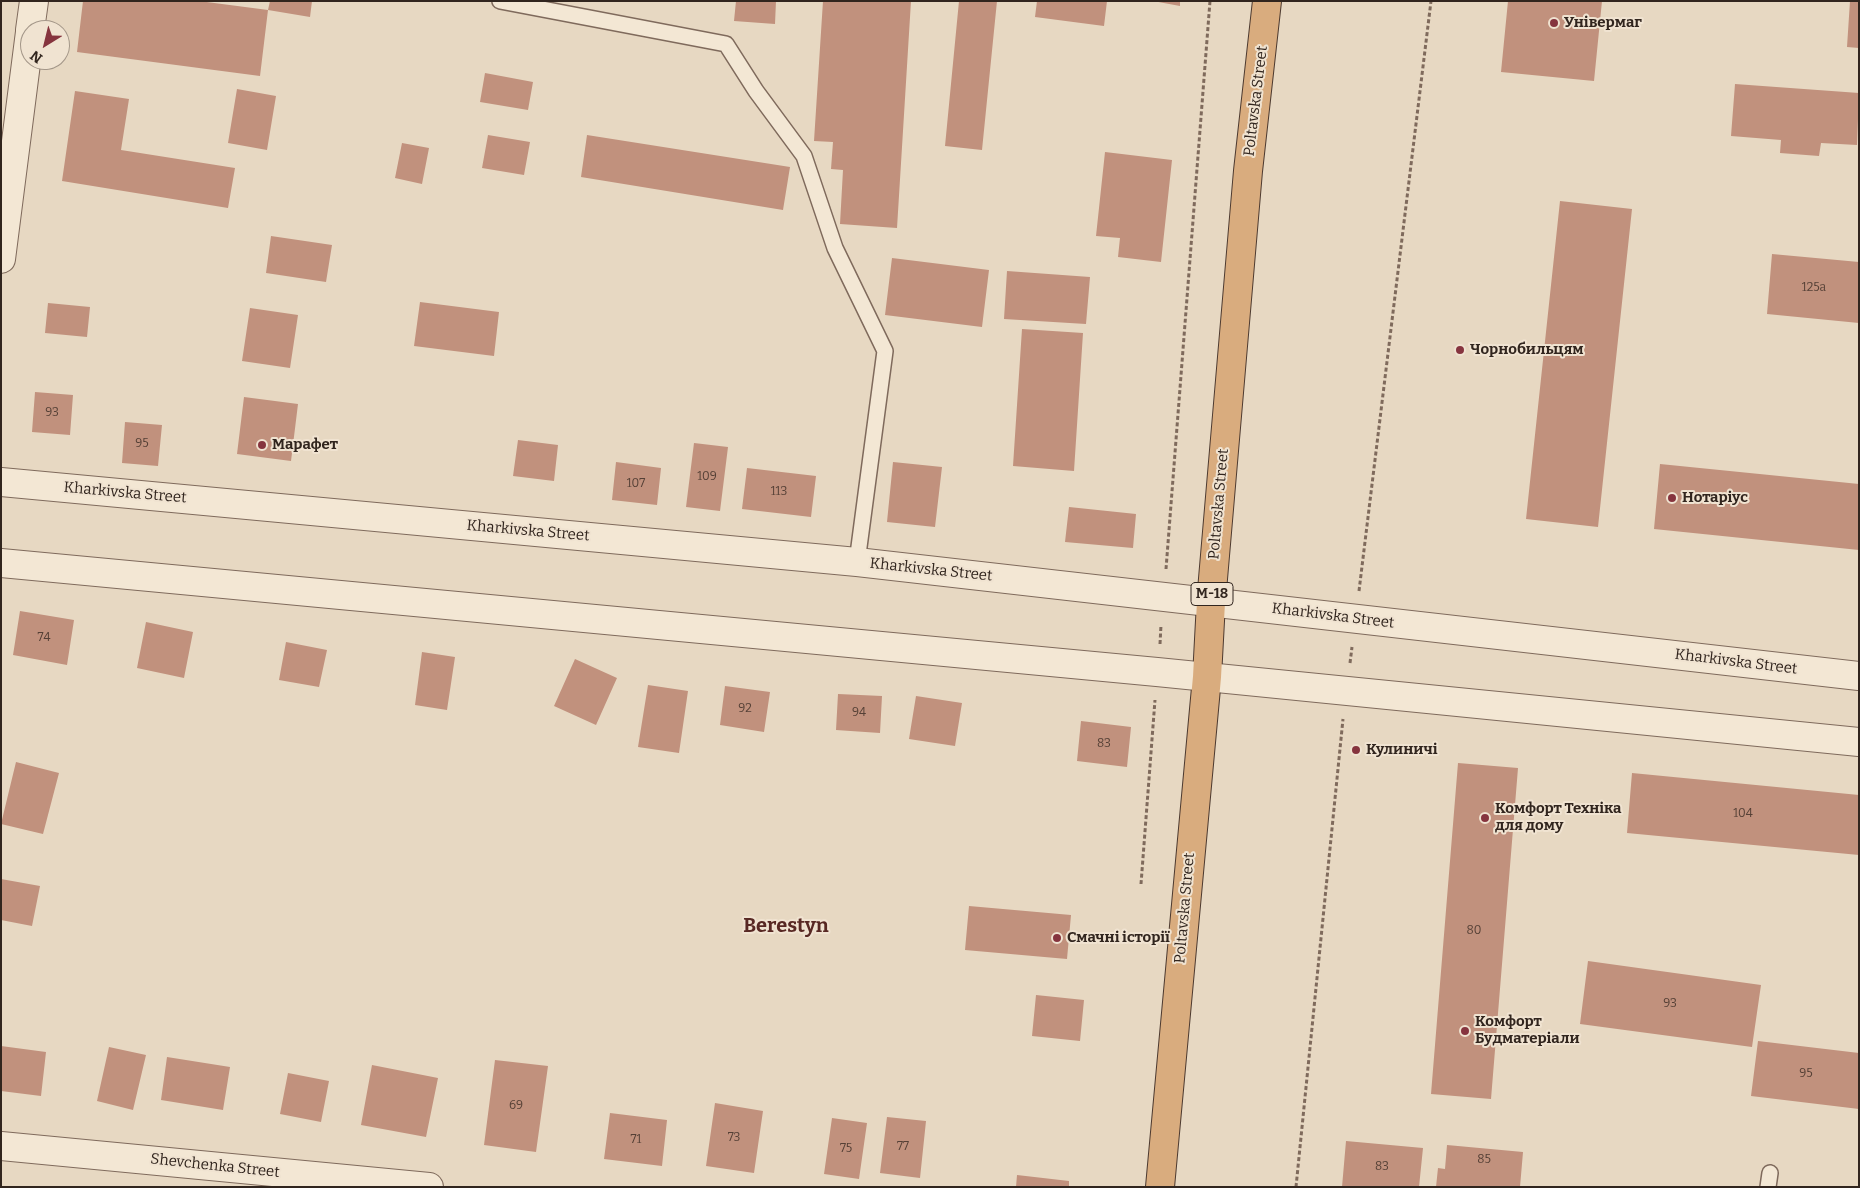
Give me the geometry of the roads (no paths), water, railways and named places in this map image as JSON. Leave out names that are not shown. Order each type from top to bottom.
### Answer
[{"type":"highway","name":"Poltavska Street","points":[[1160,1187],[1206,677],[1248,171],[1267,1]]},
{"type":"street","points":[[31,20],[34,1]]},
{"type":"street","points":[[1,259],[25,70]]},
{"type":"street","name":"Kharkivska Street","points":[[1,482],[857,562],[1859,676]]},
{"type":"street","points":[[1,563],[1157,672],[1859,742]]},
{"type":"street","name":"Shevchenka Street","points":[[1,1146],[429,1187]]},
{"type":"lane","points":[[500,1],[726,44],[756,91],[804,156],[836,248],[885,351],[857,562]]},
{"type":"place","name":"Універмаг","points":[[1554,23]]},
{"type":"place","name":"Чорнобильцям","points":[[1460,350]]},
{"type":"place","name":"Марафет","points":[[262,445]]},
{"type":"place","name":"Нотаріус","points":[[1672,498]]},
{"type":"place","name":"Кулиничі","points":[[1356,750]]},
{"type":"place","name":"Комфорт Техніка для дому","points":[[1485,818]]},
{"type":"place","name":"Смачні історії","points":[[1057,938]]},
{"type":"place","name":"Комфорт Будматеріали","points":[[1465,1031]]},
{"type":"district","name":"Berestyn","points":[[786,926]]}]
